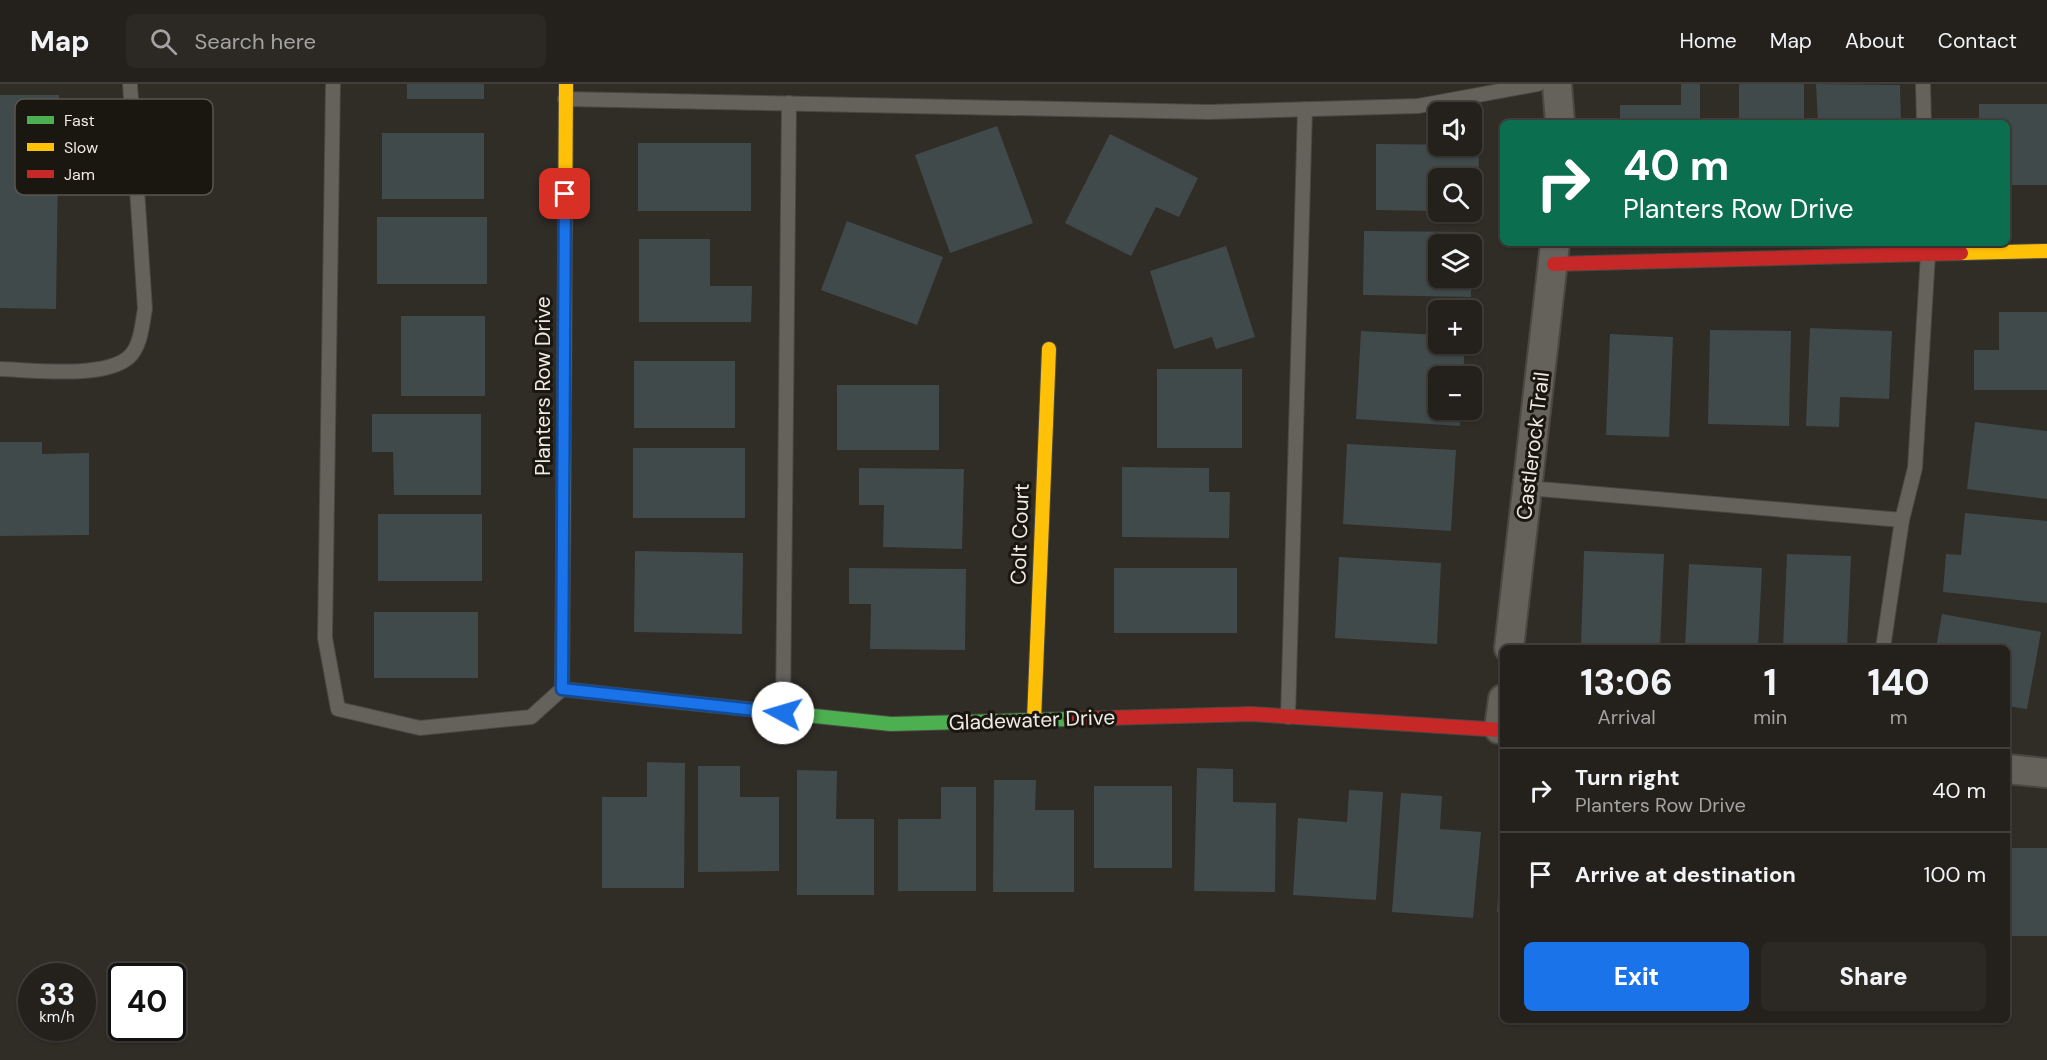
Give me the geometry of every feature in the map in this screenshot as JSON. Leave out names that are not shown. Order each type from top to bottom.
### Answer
[{"type":"street","name":"Planters Row Drive","points":[[562,689],[566,84]]},
{"type":"street","points":[[1557,84],[1560,120]]},
{"type":"street","points":[[1555,253],[1928,249],[2047,251]]},
{"type":"street","name":"Castlerock Trail","points":[[1509,645],[1555,253]]},
{"type":"street","name":"Colt Court","points":[[1034,720],[1049,349]]},
{"type":"street","name":"Gladewater Drive","points":[[562,689],[891,724],[1251,714],[1500,730]]},
{"type":"street","points":[[2010,770],[2047,773]]},
{"type":"lane","points":[[130,84],[131,99]]},
{"type":"lane","points":[[333,84],[325,638],[338,709],[420,728],[531,717],[562,689]]},
{"type":"lane","points":[[566,99],[1209,112],[1418,106],[1539,84]]},
{"type":"lane","points":[[1923,84],[1924,120]]},
{"type":"lane","points":[[783,713],[789,103]]},
{"type":"lane","points":[[1288,717],[1305,109]]},
{"type":"lane","points":[[0,369],[107,370],[130,357],[140,337],[144,309],[137,195]]},
{"type":"lane","points":[[1883,645],[1902,520],[1915,468],[1928,249]]},
{"type":"lane","points":[[1528,489],[1902,520]]},
{"type":"building","points":[[407,84],[484,84],[484,99],[407,99]]},
{"type":"building","points":[[1681,84],[1700,84],[1700,120],[1620,120],[1620,105],[1681,105]]},
{"type":"building","points":[[1739,84],[1804,84],[1804,120],[1739,120]]},
{"type":"building","points":[[1816,84],[1900,85],[1901,120],[1818,120]]},
{"type":"building","points":[[0,95],[59,95],[59,99],[15,99],[15,195],[58,195],[56,309],[0,308]]},
{"type":"building","points":[[1979,104],[2047,104],[2047,185],[2010,185],[2010,120],[1979,120]]},
{"type":"building","points":[[997,126],[1033,223],[950,253],[915,155]]},
{"type":"building","points":[[382,133],[484,133],[484,199],[382,199]]},
{"type":"building","points":[[1110,134],[1198,178],[1179,217],[1156,207],[1131,256],[1065,223]]},
{"type":"building","points":[[638,143],[751,143],[751,211],[638,211]]},
{"type":"building","points":[[1376,144],[1428,145],[1428,156],[1479,156],[1479,168],[1428,168],[1428,211],[1376,210]]},
{"type":"building","points":[[377,217],[487,217],[487,284],[377,284]]},
{"type":"building","points":[[847,221],[943,257],[917,325],[821,290]]},
{"type":"building","points":[[1364,231],[1472,232],[1472,234],[1428,234],[1428,288],[1471,288],[1471,297],[1363,295]]},
{"type":"building","points":[[639,239],[710,239],[710,286],[752,286],[751,322],[639,322]]},
{"type":"building","points":[[1226,246],[1255,337],[1216,349],[1212,337],[1174,349],[1150,271]]},
{"type":"building","points":[[1999,312],[2047,312],[2047,390],[1974,390],[1974,350],[1999,350]]},
{"type":"building","points":[[401,316],[485,316],[485,396],[401,396]]},
{"type":"building","points":[[1810,328],[1892,331],[1889,399],[1840,397],[1839,427],[1806,426]]},
{"type":"building","points":[[1710,330],[1791,331],[1789,426],[1708,424]]},
{"type":"building","points":[[1361,331],[1428,334],[1428,354],[1464,354],[1464,366],[1428,366],[1428,420],[1460,420],[1460,426],[1356,419]]},
{"type":"building","points":[[1610,334],[1673,337],[1669,437],[1606,435]]},
{"type":"building","points":[[634,361],[735,361],[735,428],[634,428]]},
{"type":"building","points":[[1157,369],[1242,369],[1242,448],[1157,448]]},
{"type":"building","points":[[837,385],[939,385],[939,450],[837,450]]},
{"type":"building","points":[[372,414],[481,414],[481,495],[394,495],[393,452],[372,452]]},
{"type":"building","points":[[1975,422],[2047,431],[2047,499],[1967,489]]},
{"type":"building","points":[[0,442],[42,442],[42,454],[89,453],[89,535],[0,536]]},
{"type":"building","points":[[1347,444],[1456,450],[1451,531],[1343,524]]},
{"type":"building","points":[[633,448],[745,448],[745,518],[633,518]]},
{"type":"building","points":[[1122,467],[1209,468],[1209,492],[1230,492],[1229,538],[1122,537]]},
{"type":"building","points":[[859,468],[964,469],[962,549],[883,547],[884,505],[859,505]]},
{"type":"building","points":[[1965,513],[2047,521],[2047,603],[1943,592],[1946,554],[1961,555]]},
{"type":"building","points":[[378,514],[482,514],[482,581],[378,581]]},
{"type":"building","points":[[635,551],[743,553],[742,634],[634,632]]},
{"type":"building","points":[[1584,551],[1664,554],[1660,645],[1581,645]]},
{"type":"building","points":[[1787,554],[1851,556],[1847,645],[1783,645]]},
{"type":"building","points":[[1339,557],[1441,563],[1437,644],[1335,638]]},
{"type":"building","points":[[1689,564],[1762,568],[1758,645],[1685,645]]},
{"type":"building","points":[[849,568],[966,569],[965,650],[870,649],[871,604],[849,604]]},
{"type":"building","points":[[1114,568],[1237,568],[1237,633],[1114,633]]},
{"type":"building","points":[[374,612],[478,612],[478,678],[374,678]]},
{"type":"building","points":[[1942,614],[2041,632],[2027,709],[2010,706],[2010,645],[1937,645]]},
{"type":"building","points":[[647,762],[685,763],[684,888],[602,888],[602,797],[647,797]]},
{"type":"building","points":[[698,766],[740,766],[740,797],[779,797],[779,871],[698,872]]},
{"type":"building","points":[[1197,768],[1233,769],[1233,802],[1276,803],[1275,892],[1194,891]]},
{"type":"building","points":[[797,770],[837,771],[836,819],[874,819],[874,895],[797,895]]},
{"type":"building","points":[[994,780],[1036,780],[1035,810],[1074,810],[1074,892],[993,892]]},
{"type":"building","points":[[1094,786],[1172,786],[1172,868],[1094,868]]},
{"type":"building","points":[[941,787],[976,787],[976,891],[898,891],[898,819],[941,819]]},
{"type":"building","points":[[1349,790],[1383,792],[1376,900],[1293,895],[1298,818],[1347,822]]},
{"type":"building","points":[[1401,793],[1442,796],[1440,829],[1481,832],[1473,918],[1392,912]]},
{"type":"building","points":[[2010,848],[2047,848],[2047,936],[2010,936]]},
{"type":"building","points":[[1500,861],[1500,912],[1497,912]]},
{"type":"traffic: fast","points":[[680,702],[891,724],[1070,719]]},
{"type":"traffic: slow","points":[[563,565],[566,84]]},
{"type":"traffic: slow","points":[[1961,253],[2047,251]]},
{"type":"traffic: slow","points":[[1034,720],[1049,349]]},
{"type":"traffic: jam","points":[[1554,264],[1961,253]]},
{"type":"traffic: jam","points":[[563,565],[562,689],[680,702]]},
{"type":"traffic: jam","points":[[1070,719],[1251,714],[1500,730]]},
{"type":"route","points":[[565,194],[562,689],[783,713]]}]
